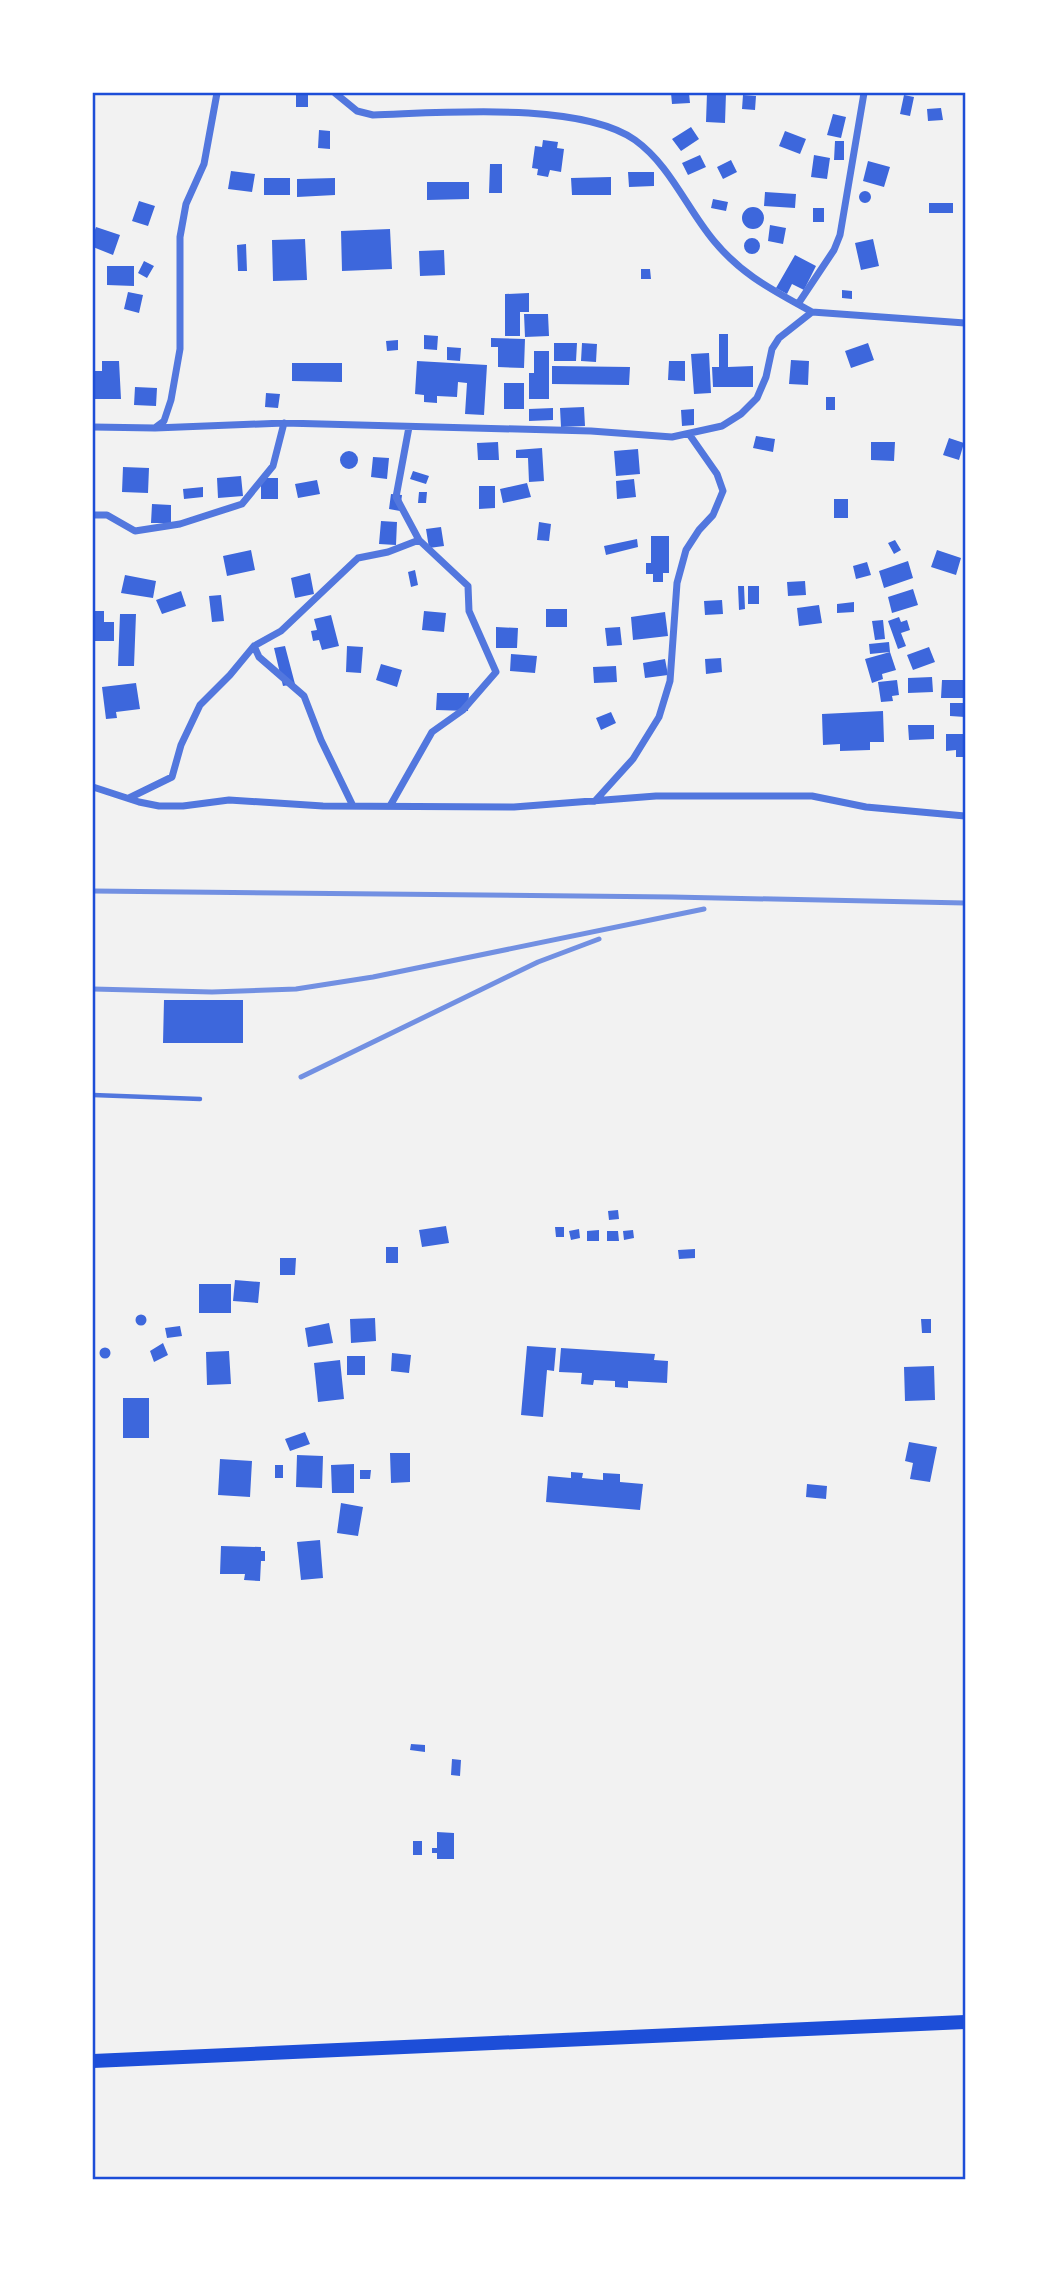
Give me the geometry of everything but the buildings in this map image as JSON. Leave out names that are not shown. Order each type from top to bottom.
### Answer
[{"type":"highway","points":[[93,2061],[965,2022]]},
{"type":"street","points":[[155,428],[164,421],[171,400],[180,349],[180,237],[186,204],[204,164],[217,93]]},
{"type":"street","points":[[335,93],[357,111],[373,114],[496,112],[592,121],[636,141],[663,168],[712,239],[758,283],[812,312],[965,323]]},
{"type":"street","points":[[798,304],[834,250],[840,235],[864,93]]},
{"type":"street","points":[[93,427],[155,428],[285,423],[591,431],[672,437],[722,426],[741,414],[757,398],[766,377],[772,349],[779,338],[812,312]]},
{"type":"street","points":[[93,515],[107,515],[135,531],[180,524],[242,504],[273,466],[285,423]]},
{"type":"street","points":[[390,806],[432,732],[463,710],[496,672],[469,611],[468,586],[419,540],[396,497],[409,426]]},
{"type":"street","points":[[595,801],[633,759],[659,717],[670,681],[677,583],[686,550],[713,515],[723,491],[717,474],[689,434]]},
{"type":"street","points":[[128,799],[172,776],[181,745],[200,705],[230,676],[254,646],[281,631],[358,558],[388,552],[419,540]]},
{"type":"street","points":[[254,646],[259,657],[304,696],[321,740],[354,806]]},
{"type":"street","points":[[93,787],[159,806],[229,800],[354,806],[514,807],[656,796],[812,796],[866,807],[965,816]]},
{"type":"lane","points":[[93,1095],[200,1099]]},
{"type":"railway","points":[[93,891],[965,903]]},
{"type":"railway","points":[[93,989],[212,992],[296,989],[373,977],[704,909]]},
{"type":"railway","points":[[301,1077],[538,962],[599,939]]}]
